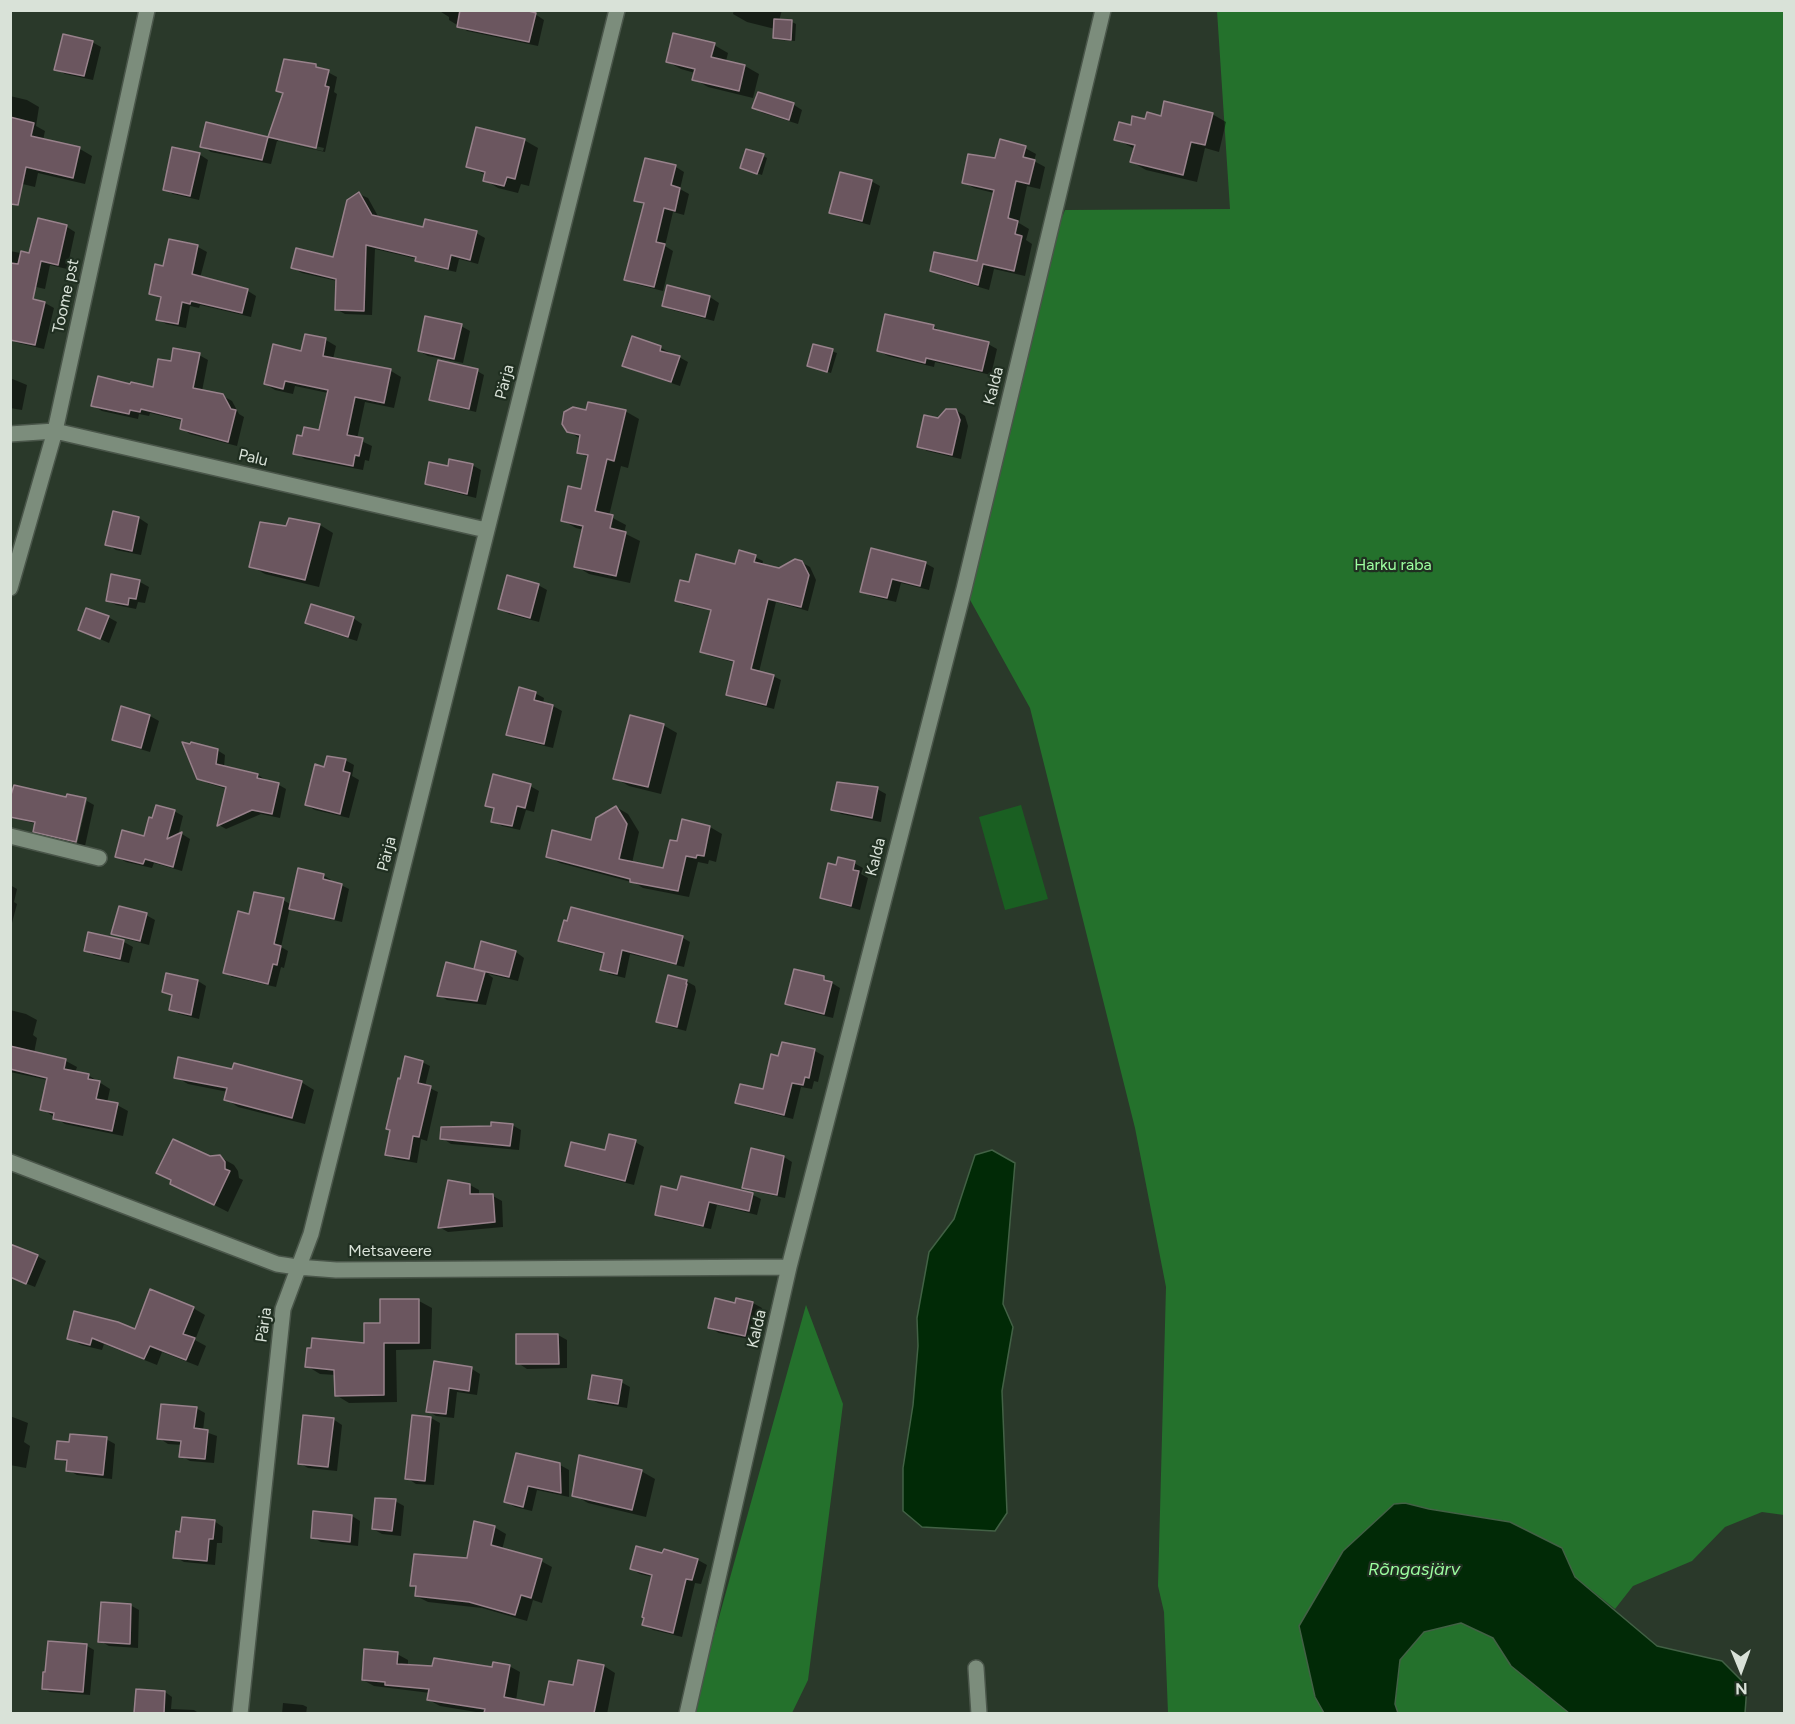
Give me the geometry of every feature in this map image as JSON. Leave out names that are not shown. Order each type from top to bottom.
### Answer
[{"type":"street","name":"Toome pst","points":[[10,588],[55,431],[147,10]]},
{"type":"street","name":"Pärja","points":[[240,1713],[283,1309],[311,1234],[617,10]]},
{"type":"street","name":"Kalda","points":[[687,1713],[789,1267],[961,600],[1103,10]]},
{"type":"street","name":"Palu","points":[[10,434],[55,431],[486,530]]},
{"type":"street","points":[[10,836],[99,858]]},
{"type":"street","name":"Metsaveere","points":[[10,1162],[277,1264],[297,1267],[348,1270],[789,1267]]},
{"type":"street","points":[[976,1668],[979,1713]]},
{"type":"shaded area","points":[[1021,805],[1048,899],[1005,910],[979,817]]},
{"type":"green space","name":"Harku raba","points":[[1217,11],[1784,11],[1784,1515],[1762,1512],[1725,1527],[1692,1561],[1633,1586],[1615,1609],[1575,1577],[1562,1548],[1510,1522],[1405,1503],[1320,1592],[1299,1626],[1315,1697],[1324,1713],[1168,1713],[1164,1612],[1158,1586],[1166,1287],[1135,1128],[1030,708],[964,589],[1040,273],[1065,210],[1230,209]]},
{"type":"green space","points":[[806,1305],[843,1404],[808,1680],[792,1713],[692,1714]]},
{"type":"green space","points":[[1461,1623],[1493,1638],[1511,1666],[1569,1713],[1398,1713],[1395,1704],[1400,1660],[1424,1632]]},
{"type":"water","points":[[992,1150],[1015,1163],[1003,1304],[1013,1327],[1002,1391],[1007,1513],[995,1531],[922,1527],[903,1511],[903,1468],[913,1405],[918,1346],[917,1318],[929,1252],[954,1219],[975,1155]]},
{"type":"water","name":"Rõngasjärv","points":[[1405,1503],[1510,1522],[1562,1548],[1575,1577],[1657,1646],[1722,1661],[1747,1686],[1745,1713],[1569,1713],[1511,1666],[1493,1638],[1461,1623],[1424,1632],[1400,1660],[1395,1704],[1398,1713],[1324,1713],[1315,1697],[1299,1626],[1343,1551],[1394,1504]]},
{"type":"building","points":[[460,10],[525,10],[536,13],[529,42],[457,27]]},
{"type":"building","points":[[774,19],[792,20],[791,40],[773,38]]},
{"type":"building","points":[[673,33],[715,43],[711,57],[745,65],[739,91],[692,80],[695,69],[666,62]]},
{"type":"building","points":[[63,34],[93,41],[84,76],[54,70]]},
{"type":"building","points":[[284,59],[316,64],[316,67],[329,70],[325,86],[329,87],[316,148],[268,137],[283,93],[276,91]]},
{"type":"building","points":[[758,92],[794,103],[789,120],[752,108]]},
{"type":"building","points":[[1164,101],[1213,113],[1205,145],[1191,142],[1183,175],[1130,162],[1135,145],[1114,140],[1119,122],[1131,125],[1132,116],[1145,119],[1147,112],[1161,116]]},
{"type":"building","points":[[10,117],[34,123],[31,136],[80,147],[73,178],[26,167],[18,205],[10,204]]},
{"type":"building","points":[[206,122],[268,137],[262,160],[200,147]]},
{"type":"building","points":[[476,127],[525,139],[515,179],[507,177],[504,186],[483,181],[485,172],[466,167]]},
{"type":"building","points":[[1000,139],[1026,146],[1023,157],[1035,160],[1029,184],[1016,181],[1008,218],[1018,221],[1015,234],[1022,236],[1014,271],[983,264],[978,285],[930,271],[934,252],[977,261],[994,190],[962,183],[968,154],[995,158]]},
{"type":"building","points":[[172,147],[200,153],[190,196],[163,190]]},
{"type":"building","points":[[746,149],[764,154],[757,174],[740,168]]},
{"type":"building","points":[[645,158],[676,165],[671,185],[680,188],[675,211],[664,208],[656,242],[665,244],[654,287],[624,280],[644,203],[634,201]]},
{"type":"building","points":[[840,172],[872,180],[862,221],[829,213]]},
{"type":"building","points":[[359,192],[372,215],[423,227],[425,219],[477,231],[470,260],[451,255],[448,269],[415,261],[416,257],[366,245],[364,311],[335,310],[336,279],[291,268],[296,248],[333,257],[347,200]]},
{"type":"building","points":[[38,218],[67,225],[58,265],[41,261],[33,299],[45,302],[35,345],[10,340],[10,263],[18,264],[21,251],[29,253]]},
{"type":"building","points":[[169,239],[198,245],[192,274],[248,289],[242,313],[191,301],[190,304],[182,302],[178,324],[156,320],[161,297],[149,294],[155,264],[163,266]]},
{"type":"building","points":[[667,285],[710,296],[705,317],[662,306]]},
{"type":"building","points":[[885,314],[934,325],[933,329],[989,342],[982,371],[926,358],[925,363],[877,351]]},
{"type":"building","points":[[425,316],[462,324],[454,359],[418,351]]},
{"type":"building","points":[[305,334],[326,338],[323,356],[391,369],[384,403],[355,397],[347,435],[363,438],[359,456],[355,455],[353,466],[293,454],[297,435],[302,436],[304,427],[319,430],[328,390],[285,381],[283,389],[264,384],[273,344],[301,351]]},
{"type":"building","points":[[632,336],[661,346],[660,351],[680,356],[671,382],[622,366]]},
{"type":"building","points":[[813,344],[833,349],[827,372],[807,366]]},
{"type":"building","points":[[173,348],[200,353],[193,388],[223,394],[231,409],[236,410],[228,442],[180,429],[182,419],[141,409],[140,412],[130,410],[129,414],[91,406],[98,376],[153,387],[158,359],[171,361]]},
{"type":"building","points":[[438,360],[478,369],[469,409],[429,400]]},
{"type":"building","points":[[588,402],[626,410],[614,461],[607,459],[595,511],[613,515],[610,528],[626,532],[616,576],[574,567],[583,526],[561,521],[568,486],[581,489],[588,455],[577,453],[580,435],[567,432],[562,424],[564,412],[573,407],[586,410]]},
{"type":"building","points":[[946,409],[956,409],[960,420],[952,455],[917,447],[924,415],[938,418]]},
{"type":"building","points":[[449,459],[473,464],[467,494],[425,484],[429,462],[448,466]]},
{"type":"building","points":[[113,511],[139,517],[132,551],[105,545]]},
{"type":"building","points":[[289,518],[320,524],[305,580],[249,567],[260,522],[286,526]]},
{"type":"building","points":[[871,548],[926,562],[920,586],[892,579],[887,598],[860,592]]},
{"type":"building","points":[[739,550],[756,555],[754,562],[779,568],[795,559],[802,561],[809,575],[801,607],[768,599],[751,669],[774,675],[766,705],[726,695],[734,661],[700,652],[711,610],[675,601],[680,580],[689,582],[696,554],[735,564]]},
{"type":"building","points":[[111,574],[140,580],[136,599],[129,598],[128,605],[106,601]]},
{"type":"building","points":[[507,575],[539,584],[530,618],[498,609]]},
{"type":"building","points":[[311,604],[354,617],[348,637],[305,623]]},
{"type":"building","points":[[86,608],[109,616],[100,639],[78,630]]},
{"type":"building","points":[[519,687],[536,692],[534,700],[553,705],[544,744],[506,735]]},
{"type":"building","points":[[121,706],[150,715],[141,748],[112,740]]},
{"type":"building","points":[[630,715],[664,724],[648,787],[613,779]]},
{"type":"building","points":[[182,742],[218,749],[216,764],[258,774],[257,778],[279,783],[272,814],[252,810],[217,826],[226,787],[197,779]]},
{"type":"building","points":[[327,756],[346,759],[343,771],[350,773],[340,814],[305,805],[315,764],[324,767]]},
{"type":"building","points":[[493,774],[531,784],[525,808],[517,806],[512,826],[491,822],[494,808],[485,806]]},
{"type":"building","points":[[837,782],[878,787],[872,818],[831,810]]},
{"type":"building","points":[[14,785],[66,797],[67,794],[86,798],[76,842],[33,832],[35,822],[10,817],[10,798]]},
{"type":"building","points":[[156,805],[175,810],[167,839],[182,832],[173,867],[145,859],[143,864],[115,857],[122,830],[144,836],[149,817],[152,818]]},
{"type":"building","points":[[616,806],[627,824],[619,859],[663,868],[670,840],[677,841],[682,819],[710,826],[704,856],[697,855],[696,858],[686,856],[678,891],[630,882],[630,879],[546,857],[552,830],[591,840],[596,818]]},
{"type":"building","points":[[838,857],[855,861],[853,870],[859,871],[851,906],[820,898],[828,863],[836,865]]},
{"type":"building","points":[[298,868],[324,874],[323,879],[342,884],[334,919],[289,909]]},
{"type":"building","points":[[254,892],[284,898],[274,944],[281,946],[277,965],[273,964],[268,984],[223,973],[238,911],[249,914]]},
{"type":"building","points":[[119,906],[147,913],[140,941],[111,934]]},
{"type":"building","points":[[571,907],[683,936],[676,964],[622,950],[617,974],[600,970],[604,953],[558,941],[564,920],[567,921]]},
{"type":"building","points":[[88,932],[124,940],[120,959],[84,951]]},
{"type":"building","points":[[481,941],[516,951],[509,977],[474,969]]},
{"type":"building","points":[[446,962],[485,972],[477,1001],[437,996]]},
{"type":"building","points":[[794,969],[824,976],[824,980],[832,982],[824,1014],[785,1004]]},
{"type":"building","points":[[166,973],[198,980],[191,1015],[169,1010],[172,995],[162,992]]},
{"type":"building","points":[[668,975],[687,980],[677,1027],[656,1022]]},
{"type":"building","points":[[782,1042],[815,1049],[809,1078],[805,1077],[803,1085],[792,1083],[784,1115],[735,1103],[740,1084],[763,1089],[771,1054],[778,1056]]},
{"type":"building","points":[[10,1046],[66,1059],[64,1069],[89,1074],[88,1079],[100,1081],[96,1099],[118,1103],[112,1131],[53,1119],[54,1113],[40,1110],[47,1078],[10,1069]]},
{"type":"building","points":[[405,1056],[423,1061],[418,1083],[431,1086],[419,1137],[413,1136],[409,1159],[385,1155],[390,1130],[386,1129]]},
{"type":"building","points":[[178,1057],[232,1069],[234,1063],[302,1081],[292,1118],[224,1100],[227,1088],[174,1078]]},
{"type":"building","points":[[491,1122],[513,1124],[510,1146],[440,1139],[441,1127],[491,1126]]},
{"type":"building","points":[[609,1134],[636,1140],[625,1181],[565,1166],[571,1142],[605,1150]]},
{"type":"building","points":[[173,1139],[210,1156],[220,1155],[225,1162],[225,1169],[230,1171],[214,1205],[170,1184],[171,1180],[156,1173]]},
{"type":"building","points":[[751,1148],[784,1156],[777,1195],[742,1188]]},
{"type":"building","points":[[681,1176],[753,1193],[749,1211],[709,1202],[703,1226],[655,1215],[661,1186],[677,1190]]},
{"type":"building","points":[[448,1180],[470,1184],[470,1194],[493,1194],[495,1222],[438,1228]]},
{"type":"building","points":[[10,1244],[38,1255],[26,1284],[10,1277]]},
{"type":"building","points":[[150,1289],[194,1307],[183,1334],[195,1338],[186,1360],[150,1346],[144,1359],[92,1338],[90,1345],[67,1339],[74,1311],[118,1322],[135,1329]]},
{"type":"building","points":[[715,1298],[735,1303],[736,1298],[753,1302],[745,1336],[708,1328]]},
{"type":"building","points":[[380,1299],[419,1299],[419,1343],[384,1343],[384,1395],[335,1396],[334,1370],[305,1367],[307,1348],[311,1348],[312,1338],[364,1343],[364,1323],[380,1323]]},
{"type":"building","points":[[516,1334],[558,1334],[559,1364],[516,1364]]},
{"type":"building","points":[[434,1361],[472,1367],[469,1391],[449,1388],[446,1414],[426,1412]]},
{"type":"building","points":[[592,1375],[622,1380],[618,1404],[588,1399]]},
{"type":"building","points":[[161,1404],[197,1407],[194,1428],[208,1430],[205,1459],[179,1457],[181,1441],[157,1439]]},
{"type":"building","points":[[303,1415],[334,1418],[328,1467],[298,1464]]},
{"type":"building","points":[[412,1415],[431,1417],[425,1481],[405,1479]]},
{"type":"building","points":[[70,1434],[107,1437],[103,1475],[66,1471],[67,1460],[55,1459],[57,1441],[69,1442]]},
{"type":"building","points":[[516,1453],[560,1463],[561,1493],[528,1486],[523,1507],[504,1502]]},
{"type":"building","points":[[579,1455],[642,1470],[632,1510],[572,1496]]},
{"type":"building","points":[[375,1498],[396,1499],[392,1531],[372,1529]]},
{"type":"building","points":[[313,1511],[352,1515],[350,1542],[311,1538]]},
{"type":"building","points":[[182,1517],[215,1520],[213,1539],[209,1539],[207,1561],[173,1558],[176,1531],[180,1532]]},
{"type":"building","points":[[474,1521],[495,1526],[491,1545],[542,1559],[531,1598],[521,1595],[515,1615],[469,1602],[415,1596],[416,1586],[410,1586],[414,1554],[467,1558]]},
{"type":"building","points":[[636,1546],[662,1553],[664,1549],[698,1559],[692,1580],[686,1579],[673,1633],[642,1625],[652,1575],[630,1569]]},
{"type":"building","points":[[101,1602],[131,1604],[130,1644],[98,1642]]},
{"type":"building","points":[[48,1641],[87,1644],[83,1692],[42,1689]]},
{"type":"building","points":[[364,1649],[398,1652],[397,1664],[432,1666],[434,1658],[492,1667],[493,1662],[510,1665],[504,1697],[544,1705],[549,1681],[573,1685],[578,1660],[604,1665],[594,1713],[484,1713],[485,1709],[427,1700],[429,1689],[385,1685],[385,1682],[362,1680]]},
{"type":"building","points":[[136,1689],[165,1691],[164,1713],[134,1713]]}]
